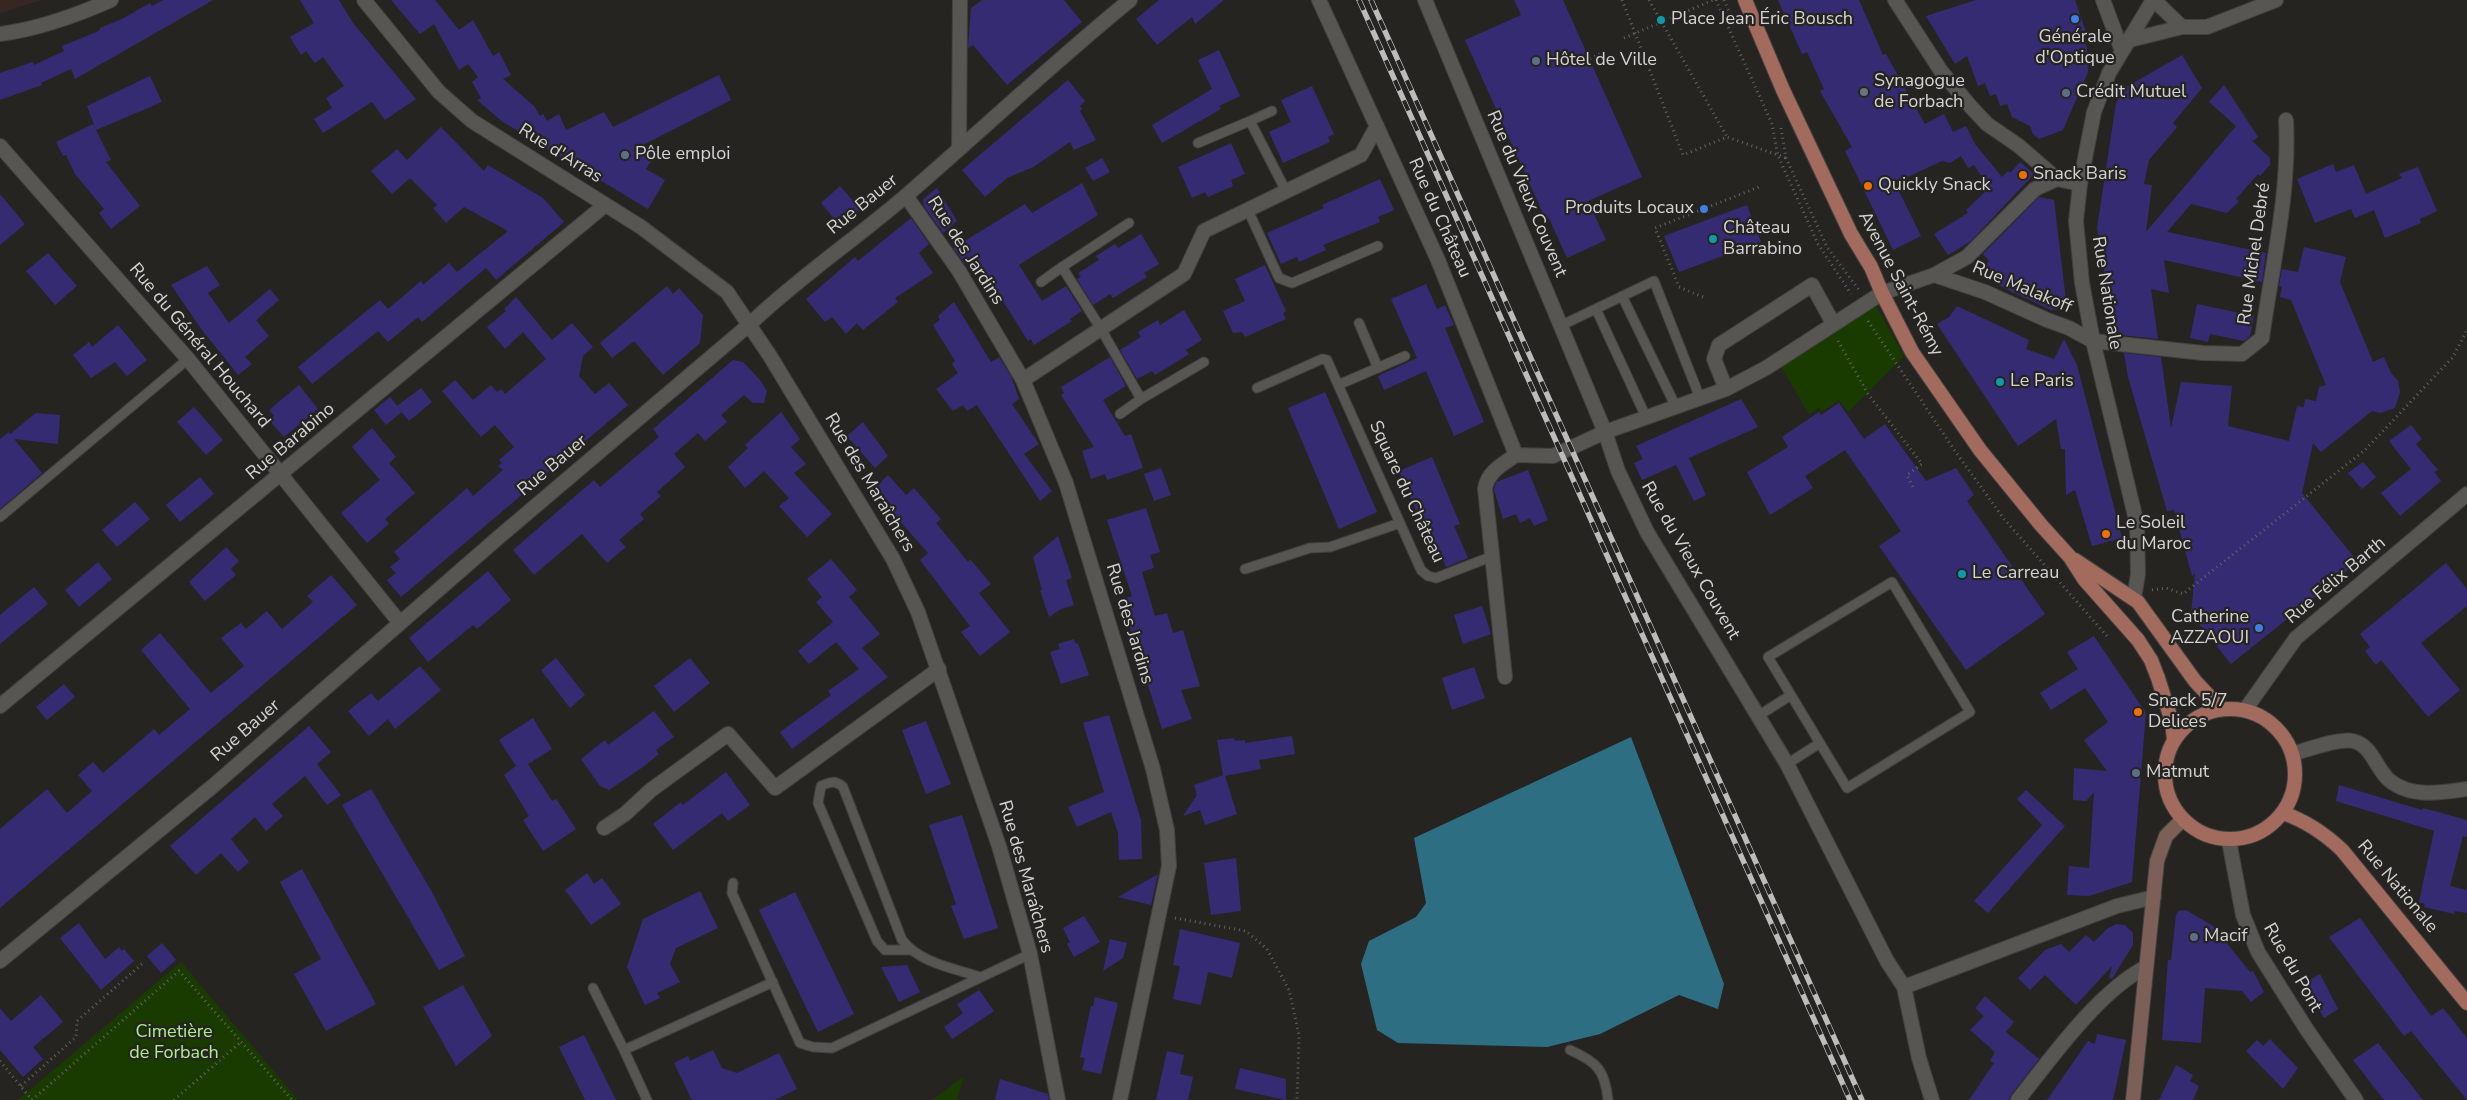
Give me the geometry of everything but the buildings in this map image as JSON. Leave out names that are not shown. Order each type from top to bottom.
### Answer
[{"type":"main road","name":"Avenue Saint-Rémy","points":[[1745,0],[1783,90],[1851,234],[1871,267],[1912,352],[1980,450],[2040,524],[2070,557],[2084,579],[2138,640],[2151,660],[2172,722],[2174,740]]},
{"type":"main road","name":"Avenue Saint-Rémy","points":[[2070,557],[2136,600],[2195,681],[2221,709]]},
{"type":"main road","points":[[2221,709],[2245,710],[2262,717],[2279,731],[2292,754],[2296,773],[2292,796],[2283,813],[2272,825],[2249,838],[2229,841],[2202,835],[2182,820],[2168,798],[2164,776],[2167,753],[2174,740],[2192,720],[2221,709]]},
{"type":"main road","name":"Rue Nationale","points":[[2283,813],[2301,820],[2324,834],[2342,850],[2467,1003]]},
{"type":"main road","points":[[2133,1100],[2157,861],[2160,847],[2166,836],[2182,820]]},
{"type":"street","points":[[0,34],[24,31],[72,16],[111,0]]},
{"type":"street","name":"Rue d'Arras","points":[[364,0],[439,92],[472,121],[641,227],[727,292],[750,324]]},
{"type":"street","points":[[959,148],[960,0]]},
{"type":"street","name":"Rue Bauer","points":[[0,961],[213,786],[400,623],[750,324],[778,297],[906,196],[1072,48],[1130,0]]},
{"type":"street","name":"Rue du Château","points":[[1319,0],[1438,260],[1516,455]]},
{"type":"street","name":"Rue du Vieux Couvent","points":[[1425,0],[1605,432],[1618,471],[1647,532],[1787,764],[1887,961],[1904,987],[1919,1058],[1932,1100]]},
{"type":"street","points":[[1894,0],[1941,71],[1987,124],[2019,146],[2057,180],[2080,184]]},
{"type":"street","points":[[2103,0],[2126,45],[2157,33],[2182,27],[2207,28],[2276,0]]},
{"type":"street","points":[[2154,0],[2182,27]]},
{"type":"street","name":"Rue Nationale","points":[[2136,600],[2138,574],[2137,524],[2093,341],[2082,284],[2076,221],[2080,184],[2094,112],[2109,73],[2154,0]]},
{"type":"street","name":"Rue Michel Debré","points":[[2093,341],[2203,353],[2242,354],[2262,338],[2283,198],[2288,150],[2286,120]]},
{"type":"street","points":[[1023,380],[1184,274],[1204,231],[1361,155],[1377,126]]},
{"type":"street","name":"Rue du Général Houchard","points":[[0,146],[188,359],[400,623]]},
{"type":"street","points":[[1505,677],[1485,489],[1486,481],[1490,474],[1516,455],[1553,456],[1605,432],[1726,389],[1766,368],[1831,324],[1882,293],[1934,275],[1967,257],[2035,189],[2057,180]]},
{"type":"street","name":"Rue des Jardins","points":[[906,196],[959,271],[1023,380],[1066,483],[1153,769],[1167,830],[1169,866],[1120,1100]]},
{"type":"street","name":"Rue Barabino","points":[[0,706],[605,205]]},
{"type":"street","name":"Rue Malakoff","points":[[1934,275],[1985,292],[2069,328],[2093,341]]},
{"type":"street","points":[[1726,389],[1714,359],[1719,345],[1812,286],[1831,324]]},
{"type":"street","name":"Rue des Maraîchers","points":[[750,324],[893,559],[918,612],[999,846],[1030,954],[1058,1100]]},
{"type":"street","name":"Rue Félix Barth","points":[[2245,710],[2296,638],[2467,494]]},
{"type":"street","points":[[604,828],[625,814],[650,790],[728,734],[775,788],[939,669]]},
{"type":"street","points":[[2292,754],[2333,743],[2352,741],[2368,750],[2389,780],[2414,792],[2440,793],[2467,789]]},
{"type":"street","name":"Rue du Pont","points":[[2229,841],[2243,915],[2258,952],[2306,1030],[2356,1100]]},
{"type":"street","points":[[1904,987],[2117,906],[2154,897]]},
{"type":"street","points":[[2018,1100],[2066,1039],[2124,981],[2146,967]]},
{"type":"lane","points":[[1198,143],[1272,111]]},
{"type":"lane","points":[[1250,121],[1286,191]]},
{"type":"lane","points":[[1248,210],[1279,278],[1292,283],[1378,246]]},
{"type":"lane","points":[[1041,282],[1129,223]]},
{"type":"lane","points":[[1062,267],[1101,329],[1141,399]]},
{"type":"lane","points":[[1560,326],[1654,281],[1700,398]]},
{"type":"lane","points":[[1622,296],[1676,406]]},
{"type":"lane","points":[[1596,309],[1646,417]]},
{"type":"lane","points":[[1359,323],[1378,368]]},
{"type":"lane","points":[[1338,385],[1405,356]]},
{"type":"lane","points":[[0,517],[188,359]]},
{"type":"lane","name":"Square du Château","points":[[1257,388],[1322,359],[1327,360],[1421,570],[1428,576],[1436,578],[1493,556]]},
{"type":"lane","points":[[1120,414],[1141,399],[1204,362]]},
{"type":"lane","points":[[1245,569],[1310,548],[1330,547],[1400,523]]},
{"type":"lane","points":[[1892,582],[1970,712],[1847,788],[1791,695],[1768,657],[1892,582]]},
{"type":"lane","points":[[1758,716],[1791,695]]},
{"type":"lane","points":[[1787,764],[1820,743]]},
{"type":"lane","points":[[910,950],[885,950],[877,941],[818,802],[821,786],[832,781],[838,782],[843,787],[902,940],[910,950],[925,959],[980,977]]},
{"type":"lane","points":[[733,883],[732,893],[800,1043],[812,1047],[832,1048],[1030,954]]},
{"type":"lane","points":[[624,1050],[773,982]]},
{"type":"lane","points":[[593,988],[647,1100]]},
{"type":"lane","points":[[1570,1050],[1591,1059],[1606,1078],[1608,1100]]},
{"type":"path","points":[[1622,0],[1683,155],[1727,137]]},
{"type":"path","points":[[1649,0],[1727,137],[1786,158]]},
{"type":"path","points":[[1624,38],[1713,0]]},
{"type":"path","points":[[1590,59],[1605,51]]},
{"type":"path","points":[[1703,297],[1679,287],[1655,228],[1759,187]]},
{"type":"path","points":[[1831,324],[1868,394],[1922,464],[1907,475],[1913,487]]},
{"type":"path","points":[[2136,600],[2153,588],[2166,588],[2183,594],[2365,450],[2453,357],[2467,330]]},
{"type":"path","points":[[1160,916],[1246,932],[1267,949],[1288,990],[1299,1035],[1297,1100]]},
{"type":"path","points":[[21,1086],[76,1037],[77,1021],[143,963]]},
{"type":"path","points":[[0,1061],[32,1100],[179,971],[292,1100]]},
{"type":"path","points":[[174,1100],[241,1042]]},
{"type":"shaded area","points":[[0,0],[42,0],[0,13]]},
{"type":"green space","points":[[1874,302],[1904,356],[1848,412],[1839,400],[1822,412],[1819,408],[1809,414],[1777,360]]},
{"type":"green space","name":"Cimetière de Forbach","points":[[181,962],[298,1100],[18,1100]]},
{"type":"green space","points":[[964,1076],[957,1100],[933,1100]]},
{"type":"water","points":[[1631,737],[1724,984],[1718,1009],[1679,995],[1600,1034],[1547,1047],[1398,1043],[1377,1030],[1361,964],[1369,941],[1416,917],[1426,903],[1414,838]]},
{"type":"railway","points":[[1359,0],[1850,1100]]},
{"type":"railway","points":[[1371,0],[1862,1100]]},
{"type":"place","name":"Générale d'Optique","points":[[2075,19]]},
{"type":"place","name":"Place Jean Éric Bousch","points":[[1661,20]]},
{"type":"place","name":"Hôtel de Ville","points":[[1536,61]]},
{"type":"place","name":"Synagogue de Forbach","points":[[1864,92]]},
{"type":"place","name":"Crédit Mutuel","points":[[2066,93]]},
{"type":"place","name":"Pôle emploi","points":[[625,155]]},
{"type":"place","name":"Snack Baris","points":[[2023,175]]},
{"type":"place","name":"Quickly Snack","points":[[1868,186]]},
{"type":"place","name":"Produits Locaux","points":[[1704,209]]},
{"type":"place","name":"Château Barrabino","points":[[1713,239]]},
{"type":"place","name":"Le Paris","points":[[2000,382]]},
{"type":"place","name":"Le Soleil du Maroc","points":[[2106,534]]},
{"type":"place","name":"Le Carreau","points":[[1962,574]]},
{"type":"place","name":"Catherine AZZAOUI","points":[[2259,628]]},
{"type":"place","name":"Snack 5/7 Delices","points":[[2138,712]]},
{"type":"place","name":"Matmut","points":[[2136,773]]},
{"type":"place","name":"Macif","points":[[2194,937]]}]
